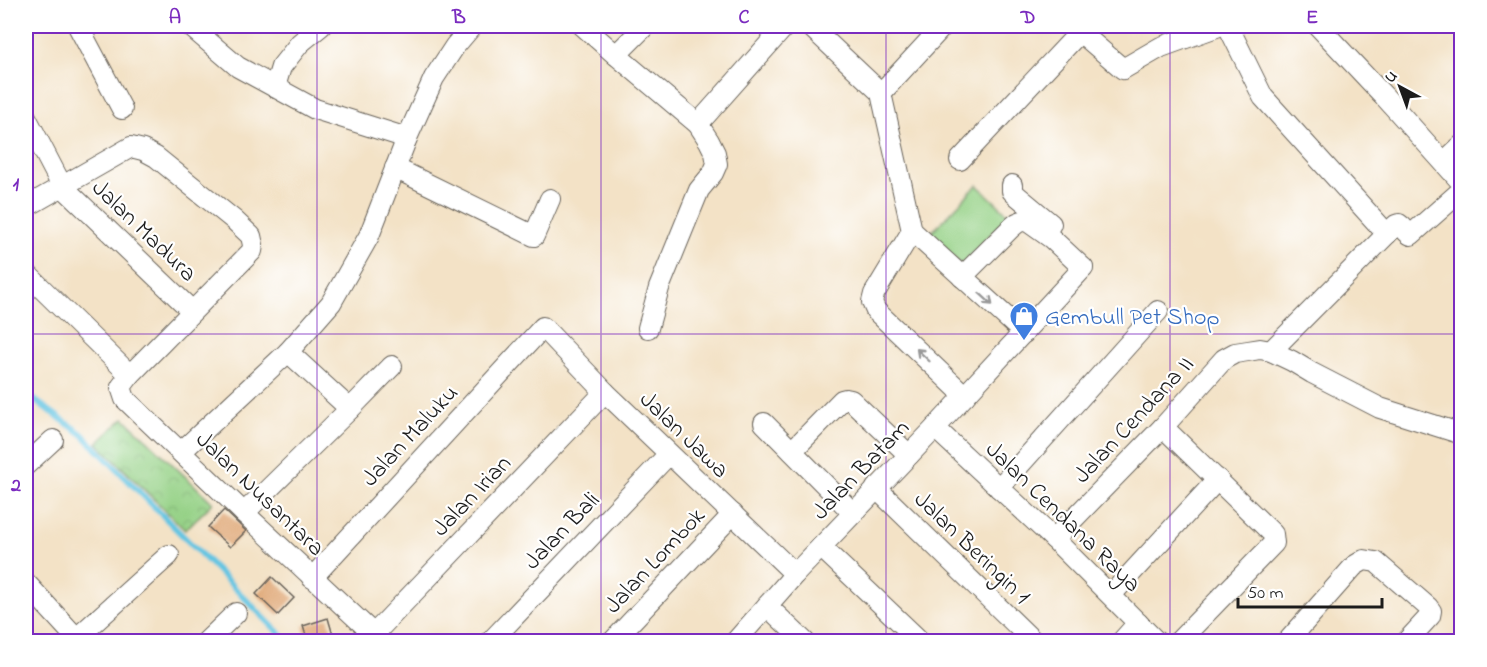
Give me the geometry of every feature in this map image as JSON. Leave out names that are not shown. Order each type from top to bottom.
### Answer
[{"type":"street","points":[[78,26],[122,109]]},
{"type":"street","points":[[190,26],[238,67],[315,109],[407,138]]},
{"type":"street","points":[[275,87],[281,68],[300,43],[321,26]]},
{"type":"street","points":[[181,452],[288,352],[331,303],[369,236],[407,138],[434,78],[455,46],[472,26]]},
{"type":"street","points":[[583,26],[698,124],[715,153],[717,164],[699,190],[659,288],[648,328]]},
{"type":"street","points":[[616,55],[645,26]]},
{"type":"street","points":[[698,124],[785,26]]},
{"type":"street","points":[[810,26],[881,93],[912,231],[1023,333]]},
{"type":"street","points":[[881,93],[943,26]]},
{"type":"street","points":[[960,160],[1076,29],[1123,69],[1161,47],[1219,26]]},
{"type":"street","points":[[1228,26],[1263,97],[1388,234]]},
{"type":"street","points":[[1318,26],[1461,183]]},
{"type":"street","name":"Jalan Madura","points":[[26,117],[62,186],[192,310]]},
{"type":"street","points":[[1444,162],[1461,145]]},
{"type":"street","points":[[26,207],[131,147],[156,157],[234,220],[251,236],[253,245],[252,251],[130,375],[26,273]]},
{"type":"street","points":[[395,168],[534,236],[550,199]]},
{"type":"street","points":[[1012,185],[1012,191],[1029,207],[1081,249],[1085,258],[1083,268]]},
{"type":"street","points":[[1460,431],[1380,408],[1271,351],[1399,224],[1411,235],[1461,190]]},
{"type":"street","points":[[962,277],[1010,229],[1022,221],[1027,221],[1051,238],[1083,268]]},
{"type":"street","points":[[912,231],[874,294],[872,302],[876,311],[965,396]]},
{"type":"street","name":"Jalan Batam","points":[[735,642],[795,574],[935,428],[1083,268]]},
{"type":"street","points":[[999,488],[1158,311]]},
{"type":"street","name":"Jalan Jawa","points":[[543,327],[605,392],[795,574]]},
{"type":"street","name":"Jalan Maluku","points":[[312,578],[543,327]]},
{"type":"street","name":"Jalan Cendana II","points":[[1054,539],[1224,359],[1234,353],[1260,349],[1271,351]]},
{"type":"street","points":[[288,352],[350,409]]},
{"type":"street","points":[[244,513],[392,366]]},
{"type":"street","name":"Jalan Nusantara","points":[[130,375],[121,387],[125,399],[378,638]]},
{"type":"street","name":"Jalan Irian","points":[[378,638],[605,392]]},
{"type":"street","points":[[792,451],[842,400],[846,399],[851,400],[909,455]]},
{"type":"street","points":[[764,423],[853,513]]},
{"type":"street","points":[[1162,427],[1273,534],[1274,543],[1178,642]]},
{"type":"street","name":"Jalan Cendana Raya","points":[[935,428],[1054,539],[1157,642]]},
{"type":"street","points":[[26,465],[53,440]]},
{"type":"street","name":"Jalan Bali","points":[[490,642],[669,454]]},
{"type":"street","points":[[1111,595],[1218,479]]},
{"type":"street","name":"Jalan Beringin 1","points":[[876,488],[1034,642]]},
{"type":"street","name":"Jalan Lombok","points":[[612,642],[733,514]]},
{"type":"street","points":[[821,547],[921,642]]},
{"type":"street","points":[[26,584],[79,640],[169,555]]},
{"type":"street","points":[[1287,642],[1354,566],[1364,560],[1376,562],[1431,611],[1430,616],[1406,642]]},
{"type":"street","points":[[767,606],[805,642]]},
{"type":"street","points":[[206,642],[236,614]]},
{"type":"street","points":[[1121,642],[1138,623]]},
{"type":"green space","points":[[977,185],[1009,215],[961,265],[929,235]]},
{"type":"green space","points":[[124,418],[213,503],[185,530],[97,443]]},
{"type":"building","points":[[224,510],[246,531],[230,547],[208,527]]},
{"type":"building","points":[[272,577],[294,598],[278,615],[256,594]]},
{"type":"building","points":[[328,618],[335,642],[308,642],[303,626]]},
{"type":"waterway","points":[[26,394],[82,434],[288,642]]},
{"type":"place","name":"Gembull Pet Shop","points":[[1024,342]]}]
